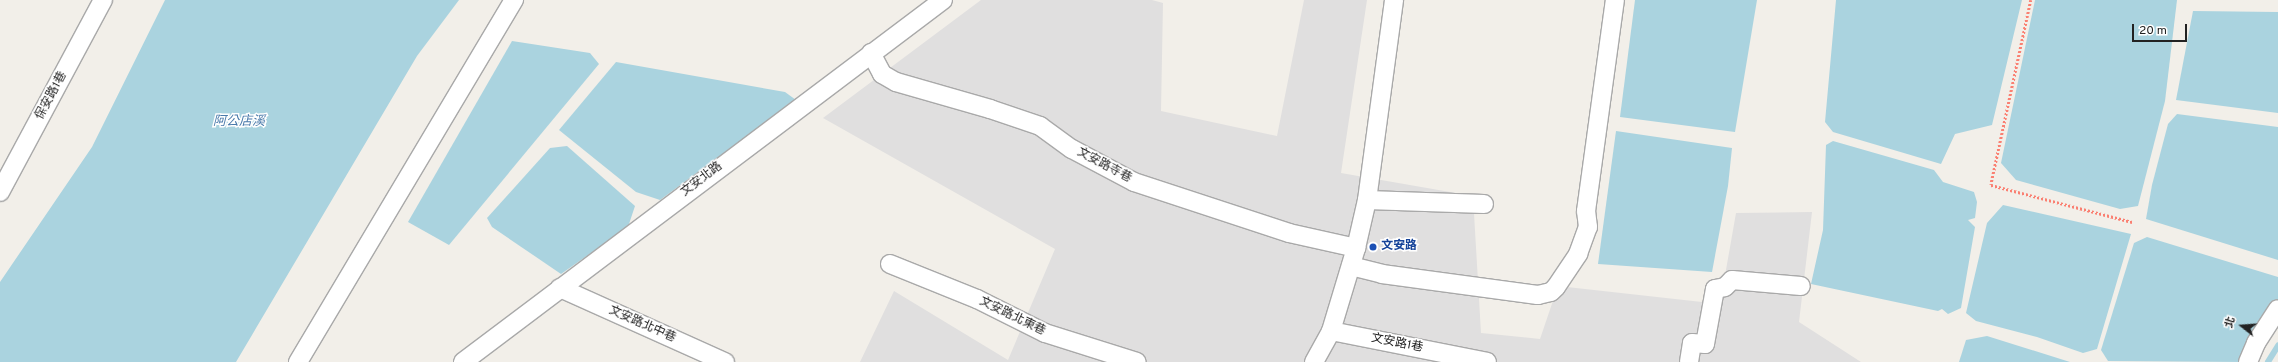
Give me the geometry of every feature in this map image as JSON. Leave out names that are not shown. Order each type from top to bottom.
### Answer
[{"type":"street","name":"保安路1巷","points":[[0,192],[103,0]]},
{"type":"street","points":[[298,362],[514,0]]},
{"type":"street","name":"文安北路","points":[[463,362],[943,0]]},
{"type":"street","points":[[1314,362],[1331,331],[1356,248],[1367,200],[1394,0]]},
{"type":"street","points":[[1351,266],[1382,274],[1538,295],[1551,292],[1556,287],[1578,254],[1588,227],[1586,211],[1615,0]]},
{"type":"street","name":"文安路寺巷","points":[[871,53],[882,74],[896,82],[990,109],[1040,126],[1085,156],[1134,182],[1289,233],[1356,248]]},
{"type":"street","points":[[1367,200],[1484,204]]},
{"type":"street","name":"文安路北東巷","points":[[890,264],[977,299],[1045,333],[1137,362]]},
{"type":"street","points":[[1689,362],[1692,343],[1705,344],[1715,289],[1725,287],[1732,280],[1801,286]]},
{"type":"street","name":"文安路北中巷","points":[[560,288],[725,362]]},
{"type":"street","points":[[2248,362],[2256,343],[2278,310]]},
{"type":"street","name":"文安路1巷","points":[[1331,331],[1487,362]]},
{"type":"path","points":[[2031,0],[1991,185],[2132,222]]},
{"type":"shaded area","points":[[981,0],[1152,0],[1163,3],[1161,111],[1277,136],[1304,0],[1367,0],[1341,173],[1473,196],[1481,333],[1540,339],[1558,286],[1720,304],[1736,213],[1812,212],[1799,322],[1861,362],[860,362],[894,291],[1008,360],[1055,249],[823,118]]},
{"type":"water","name":"阿公店溪","points":[[165,0],[459,0],[417,56],[236,362],[0,362],[0,282],[92,147]]},
{"type":"water","points":[[1635,0],[1757,0],[1735,132],[1620,117]]},
{"type":"water","points":[[1836,0],[2022,0],[1992,125],[1955,134],[1941,164],[1833,132],[1825,122]]},
{"type":"water","points":[[2035,0],[2177,0],[2165,101],[2138,206],[2120,209],[2016,180],[2001,163]]},
{"type":"water","points":[[2193,11],[2278,12],[2278,113],[2176,100]]},
{"type":"water","points":[[512,41],[590,53],[599,64],[449,245],[408,222]]},
{"type":"water","points":[[616,62],[785,92],[796,100],[660,200],[636,192],[559,130]]},
{"type":"water","points":[[2177,114],[2278,127],[2278,260],[2146,219],[2152,185],[2168,124]]},
{"type":"water","points":[[1616,131],[1732,148],[1728,186],[1712,272],[1598,264]]},
{"type":"water","points":[[1833,141],[1934,170],[1943,182],[1974,192],[1977,202],[1975,218],[1968,220],[1975,227],[1961,308],[1948,314],[1942,309],[1938,311],[1811,284],[1823,230],[1826,145]]},
{"type":"water","points":[[567,146],[635,206],[628,227],[561,274],[492,227],[487,218],[550,148]]},
{"type":"water","points":[[2003,205],[2131,234],[2097,349],[2083,353],[2037,337],[1976,321],[1966,313],[1987,223]]},
{"type":"water","points":[[2147,237],[2278,277],[2278,304],[2243,362],[2108,361],[2101,350],[2134,243]]},
{"type":"water","points":[[1987,336],[2070,362],[1959,362],[1966,340]]},
{"type":"waterway","points":[[2268,362],[2278,346]]},
{"type":"place","name":"文安路","points":[[1373,247]]}]
